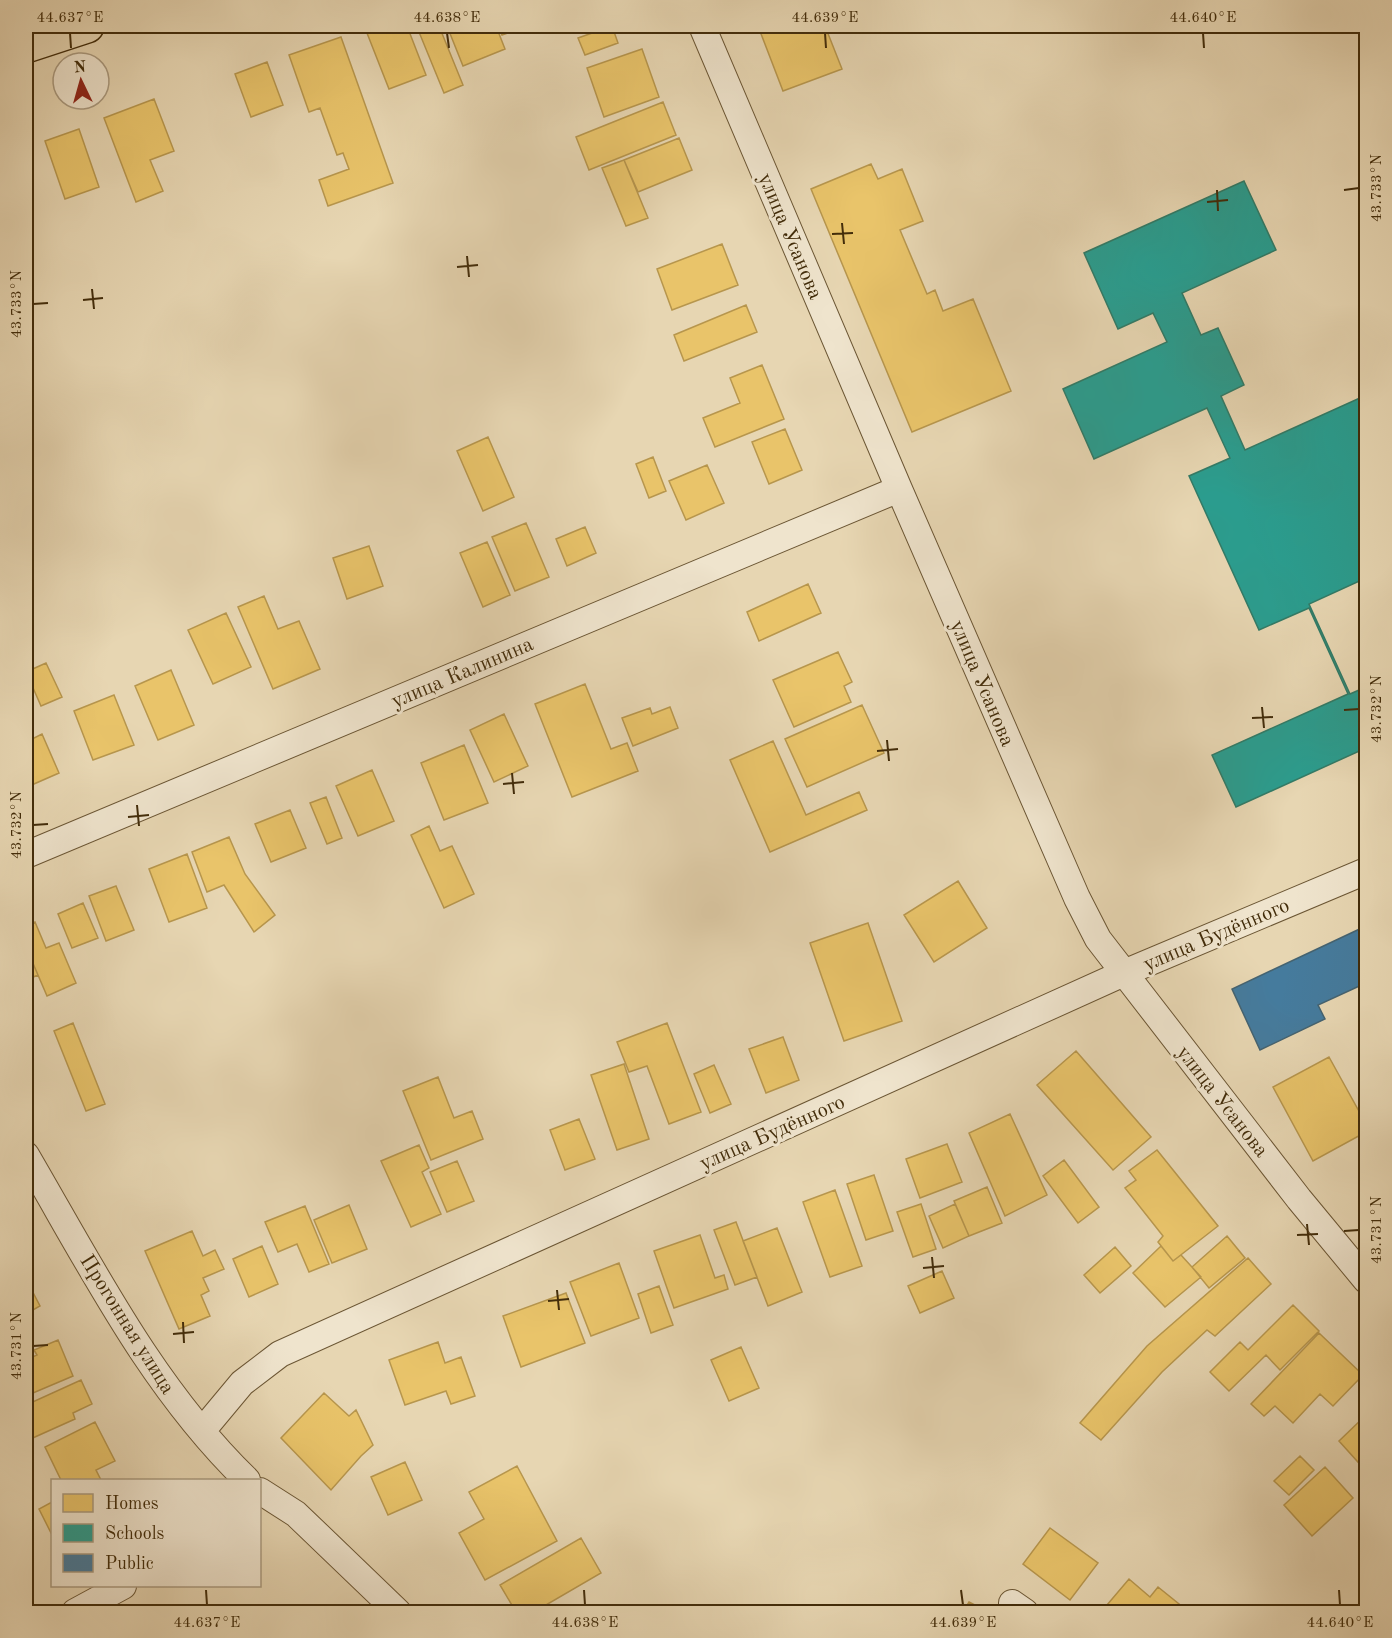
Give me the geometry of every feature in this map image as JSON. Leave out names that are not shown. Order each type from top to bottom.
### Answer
[{"type":"main road","points":[[26,46],[87,26]]},
{"type":"street","name":"улица Усанова","points":[[702,26],[899,489],[1077,898],[1098,939],[1299,1199],[1366,1280]]},
{"type":"street","name":"улица Калинина","points":[[26,855],[899,489]]},
{"type":"street","name":"улица Будённого","points":[[202,1431],[242,1383],[280,1353],[1124,973],[1366,871]]},
{"type":"street","name":"Прогонная улица","points":[[26,1155],[139,1349],[202,1431],[226,1460],[246,1479]]},
{"type":"street","points":[[261,1492],[296,1514],[398,1612]]},
{"type":"street","points":[[75,1612],[121,1587]]},
{"type":"building: Homes","points":[[407,26],[426,75],[389,89],[365,28]]},
{"type":"building: Homes","points":[[439,26],[463,85],[444,93],[419,32]]},
{"type":"building: Homes","points":[[447,26],[496,26],[505,49],[463,66]]},
{"type":"building: Homes","points":[[498,26],[524,26],[524,27],[502,35]]},
{"type":"building: Homes","points":[[612,26],[618,43],[585,55],[578,38]]},
{"type":"building: Homes","points":[[758,26],[825,26],[842,69],[783,91]]},
{"type":"building: Homes","points":[[341,37],[393,183],[328,206],[319,180],[349,169],[343,153],[337,155],[320,108],[309,112],[289,55]]},
{"type":"building: Homes","points":[[642,49],[659,97],[604,117],[587,68]]},
{"type":"building: Homes","points":[[267,62],[283,105],[251,117],[235,74]]},
{"type":"building: Homes","points":[[154,99],[174,151],[150,160],[163,191],[136,202],[104,118]]},
{"type":"building: Homes","points":[[663,102],[676,135],[589,170],[576,137]]},
{"type":"building: Homes","points":[[79,129],[99,187],[65,199],[45,141]]},
{"type":"building: Homes","points":[[679,138],[692,170],[638,192],[624,160]]},
{"type":"building: Homes","points":[[624,160],[648,218],[626,226],[602,168]]},
{"type":"building: Homes","points":[[871,164],[878,179],[902,169],[923,221],[900,230],[927,294],[935,290],[943,311],[973,299],[1011,391],[912,432],[811,189]]},
{"type":"building: Homes","points":[[26,183],[31,197],[26,199]]},
{"type":"building: Homes","points":[[722,244],[738,285],[672,310],[657,269]]},
{"type":"building: Homes","points":[[746,305],[757,332],[684,361],[674,335]]},
{"type":"building: Homes","points":[[762,365],[784,419],[715,447],[703,418],[740,403],[730,378]]},
{"type":"building: Homes","points":[[785,429],[802,470],[769,484],[752,442]]},
{"type":"building: Homes","points":[[488,437],[514,497],[483,511],[457,451]]},
{"type":"building: Homes","points":[[653,457],[666,491],[649,498],[636,464]]},
{"type":"building: Homes","points":[[707,465],[724,503],[686,520],[669,481]]},
{"type":"building: Homes","points":[[526,523],[549,577],[515,591],[492,537]]},
{"type":"building: Homes","points":[[585,527],[596,553],[567,566],[556,539]]},
{"type":"building: Homes","points":[[487,542],[510,595],[483,607],[460,553]]},
{"type":"building: Homes","points":[[369,546],[383,586],[347,599],[333,558]]},
{"type":"building: Homes","points":[[808,584],[821,613],[759,641],[747,612]]},
{"type":"building: Homes","points":[[264,596],[278,629],[299,621],[320,669],[273,689],[238,607]]},
{"type":"building: Homes","points":[[226,613],[251,667],[213,684],[188,630]]},
{"type":"building: Homes","points":[[838,652],[852,682],[844,686],[851,702],[794,727],[773,680]]},
{"type":"building: Homes","points":[[46,663],[62,697],[41,706],[26,672]]},
{"type":"building: Homes","points":[[171,670],[194,725],[158,740],[135,686]]},
{"type":"building: Homes","points":[[585,684],[611,749],[627,743],[638,771],[572,797],[535,704]]},
{"type":"building: Homes","points":[[114,695],[134,745],[93,760],[74,711]]},
{"type":"building: Homes","points":[[862,705],[884,753],[807,787],[785,739]]},
{"type":"building: Homes","points":[[670,707],[678,728],[633,746],[622,718],[650,708],[652,714]]},
{"type":"building: Homes","points":[[504,714],[528,766],[494,782],[470,730]]},
{"type":"building: Homes","points":[[42,734],[59,773],[27,787],[26,742]]},
{"type":"building: Homes","points":[[773,741],[806,815],[859,792],[867,810],[770,852],[730,760]]},
{"type":"building: Homes","points":[[464,745],[488,803],[444,820],[421,763]]},
{"type":"building: Homes","points":[[372,770],[394,821],[358,836],[336,786]]},
{"type":"building: Homes","points":[[326,797],[342,838],[327,844],[310,803]]},
{"type":"building: Homes","points":[[290,810],[306,848],[271,862],[255,824]]},
{"type":"building: Homes","points":[[429,826],[440,851],[452,846],[474,894],[444,908],[411,835]]},
{"type":"building: Homes","points":[[229,837],[245,874],[275,915],[254,932],[224,885],[207,892],[192,852]]},
{"type":"building: Homes","points":[[187,854],[207,908],[169,922],[149,869]]},
{"type":"building: Homes","points":[[958,881],[987,928],[934,962],[904,915]]},
{"type":"building: Homes","points":[[116,886],[134,930],[106,941],[89,896]]},
{"type":"building: Homes","points":[[83,903],[98,938],[72,948],[58,914]]},
{"type":"building: Homes","points":[[35,922],[46,948],[59,943],[76,983],[47,996],[26,947],[26,926]]},
{"type":"building: Homes","points":[[868,923],[902,1021],[844,1041],[810,943]]},
{"type":"building: Homes","points":[[26,947],[38,975],[26,980]]},
{"type":"building: Homes","points":[[73,1023],[105,1104],[86,1111],[54,1031]]},
{"type":"building: Homes","points":[[667,1023],[701,1112],[669,1124],[647,1066],[629,1072],[617,1042]]},
{"type":"building: Homes","points":[[783,1037],[799,1080],[766,1093],[749,1049]]},
{"type":"building: Homes","points":[[1076,1051],[1151,1137],[1113,1170],[1037,1085]]},
{"type":"building: Homes","points":[[1329,1057],[1366,1124],[1366,1132],[1313,1161],[1273,1087]]},
{"type":"building: Homes","points":[[624,1064],[649,1139],[617,1150],[591,1075]]},
{"type":"building: Homes","points":[[714,1065],[731,1104],[710,1113],[694,1074]]},
{"type":"building: Homes","points":[[438,1077],[454,1118],[472,1111],[483,1139],[431,1160],[403,1091]]},
{"type":"building: Homes","points":[[1010,1114],[1047,1195],[1005,1216],[969,1133]]},
{"type":"building: Homes","points":[[579,1119],[595,1159],[565,1170],[550,1130]]},
{"type":"building: Homes","points":[[947,1144],[962,1182],[920,1198],[906,1159]]},
{"type":"building: Homes","points":[[419,1145],[429,1168],[422,1172],[441,1214],[411,1227],[381,1161]]},
{"type":"building: Homes","points":[[1157,1150],[1218,1226],[1173,1261],[1158,1242],[1163,1236],[1125,1188],[1136,1180],[1129,1171]]},
{"type":"building: Homes","points":[[1064,1160],[1099,1207],[1078,1223],[1043,1176]]},
{"type":"building: Homes","points":[[457,1161],[474,1201],[447,1212],[430,1172]]},
{"type":"building: Homes","points":[[874,1175],[893,1231],[866,1240],[847,1184]]},
{"type":"building: Homes","points":[[987,1187],[1002,1223],[969,1236],[954,1201]]},
{"type":"building: Homes","points":[[835,1190],[862,1266],[830,1277],[803,1202]]},
{"type":"building: Homes","points":[[921,1204],[936,1249],[913,1257],[897,1212]]},
{"type":"building: Homes","points":[[955,1204],[969,1236],[943,1248],[929,1216]]},
{"type":"building: Homes","points":[[349,1205],[367,1249],[332,1263],[314,1220]]},
{"type":"building: Homes","points":[[305,1206],[329,1264],[309,1272],[297,1244],[278,1252],[265,1222]]},
{"type":"building: Homes","points":[[736,1222],[757,1277],[735,1285],[714,1230]]},
{"type":"building: Homes","points":[[777,1228],[802,1292],[768,1306],[743,1241]]},
{"type":"building: Homes","points":[[192,1231],[203,1256],[215,1250],[224,1269],[203,1278],[209,1291],[201,1295],[210,1316],[179,1329],[145,1251]]},
{"type":"building: Homes","points":[[700,1235],[715,1278],[724,1275],[728,1289],[674,1308],[654,1251]]},
{"type":"building: Homes","points":[[1227,1236],[1245,1258],[1209,1288],[1192,1267]]},
{"type":"building: Homes","points":[[262,1246],[278,1284],[249,1297],[233,1259]]},
{"type":"building: Homes","points":[[1161,1246],[1173,1261],[1181,1255],[1201,1277],[1165,1307],[1133,1273]]},
{"type":"building: Homes","points":[[1115,1247],[1131,1266],[1100,1293],[1084,1275]]},
{"type":"building: Homes","points":[[1248,1258],[1271,1284],[1215,1336],[1207,1330],[1162,1372],[1101,1440],[1080,1423],[1147,1346]]},
{"type":"building: Homes","points":[[619,1263],[639,1318],[591,1336],[570,1282]]},
{"type":"building: Homes","points":[[942,1271],[954,1298],[920,1313],[908,1286]]},
{"type":"building: Homes","points":[[26,1279],[40,1306],[26,1314]]},
{"type":"building: Homes","points":[[659,1286],[673,1325],[651,1333],[638,1294]]},
{"type":"building: Homes","points":[[566,1293],[585,1343],[521,1367],[503,1316]]},
{"type":"building: Homes","points":[[1293,1305],[1319,1331],[1280,1370],[1266,1355],[1229,1391],[1210,1372],[1240,1342],[1248,1350]]},
{"type":"building: Homes","points":[[1319,1333],[1363,1375],[1333,1406],[1320,1394],[1293,1423],[1275,1406],[1264,1416],[1251,1404]]},
{"type":"building: Homes","points":[[58,1340],[73,1376],[33,1393],[26,1376],[26,1360],[37,1355],[34,1350]]},
{"type":"building: Homes","points":[[438,1342],[445,1363],[461,1357],[475,1396],[451,1404],[446,1391],[405,1405],[389,1360]]},
{"type":"building: Homes","points":[[741,1347],[759,1388],[729,1401],[711,1360]]},
{"type":"building: Homes","points":[[81,1380],[92,1404],[73,1413],[75,1419],[26,1441],[26,1405]]},
{"type":"building: Homes","points":[[324,1393],[349,1416],[356,1410],[373,1445],[331,1490],[281,1438]]},
{"type":"building: Homes","points":[[1366,1415],[1366,1471],[1339,1441]]},
{"type":"building: Homes","points":[[95,1422],[115,1461],[96,1470],[100,1479],[61,1479],[45,1447]]},
{"type":"building: Homes","points":[[1300,1456],[1314,1470],[1289,1495],[1274,1481]]},
{"type":"building: Homes","points":[[405,1462],[422,1500],[388,1515],[371,1477]]},
{"type":"building: Homes","points":[[517,1466],[557,1541],[485,1580],[459,1533],[484,1519],[469,1492]]},
{"type":"building: Homes","points":[[1325,1467],[1353,1498],[1312,1536],[1284,1505]]},
{"type":"building: Homes","points":[[51,1503],[51,1533],[39,1509]]},
{"type":"building: Homes","points":[[1050,1528],[1098,1563],[1070,1600],[1023,1564]]},
{"type":"building: Homes","points":[[581,1538],[601,1573],[534,1612],[516,1612],[500,1585]]},
{"type":"building: Homes","points":[[1129,1579],[1150,1597],[1158,1587],[1189,1612],[1101,1612]]},
{"type":"building: Homes","points":[[969,1602],[988,1612],[963,1612]]},
{"type":"building: Schools","points":[[1244,181],[1276,250],[1182,293],[1201,335],[1218,328],[1244,385],[1221,396],[1245,450],[1362,397],[1366,407],[1366,578],[1309,604],[1350,694],[1366,687],[1366,748],[1236,807],[1212,755],[1348,694],[1309,608],[1259,630],[1189,476],[1230,458],[1207,408],[1094,459],[1063,389],[1167,342],[1153,313],[1118,329],[1084,253]]},
{"type":"building: Public","points":[[1366,926],[1366,983],[1318,1005],[1325,1019],[1260,1050],[1232,989]]}]
